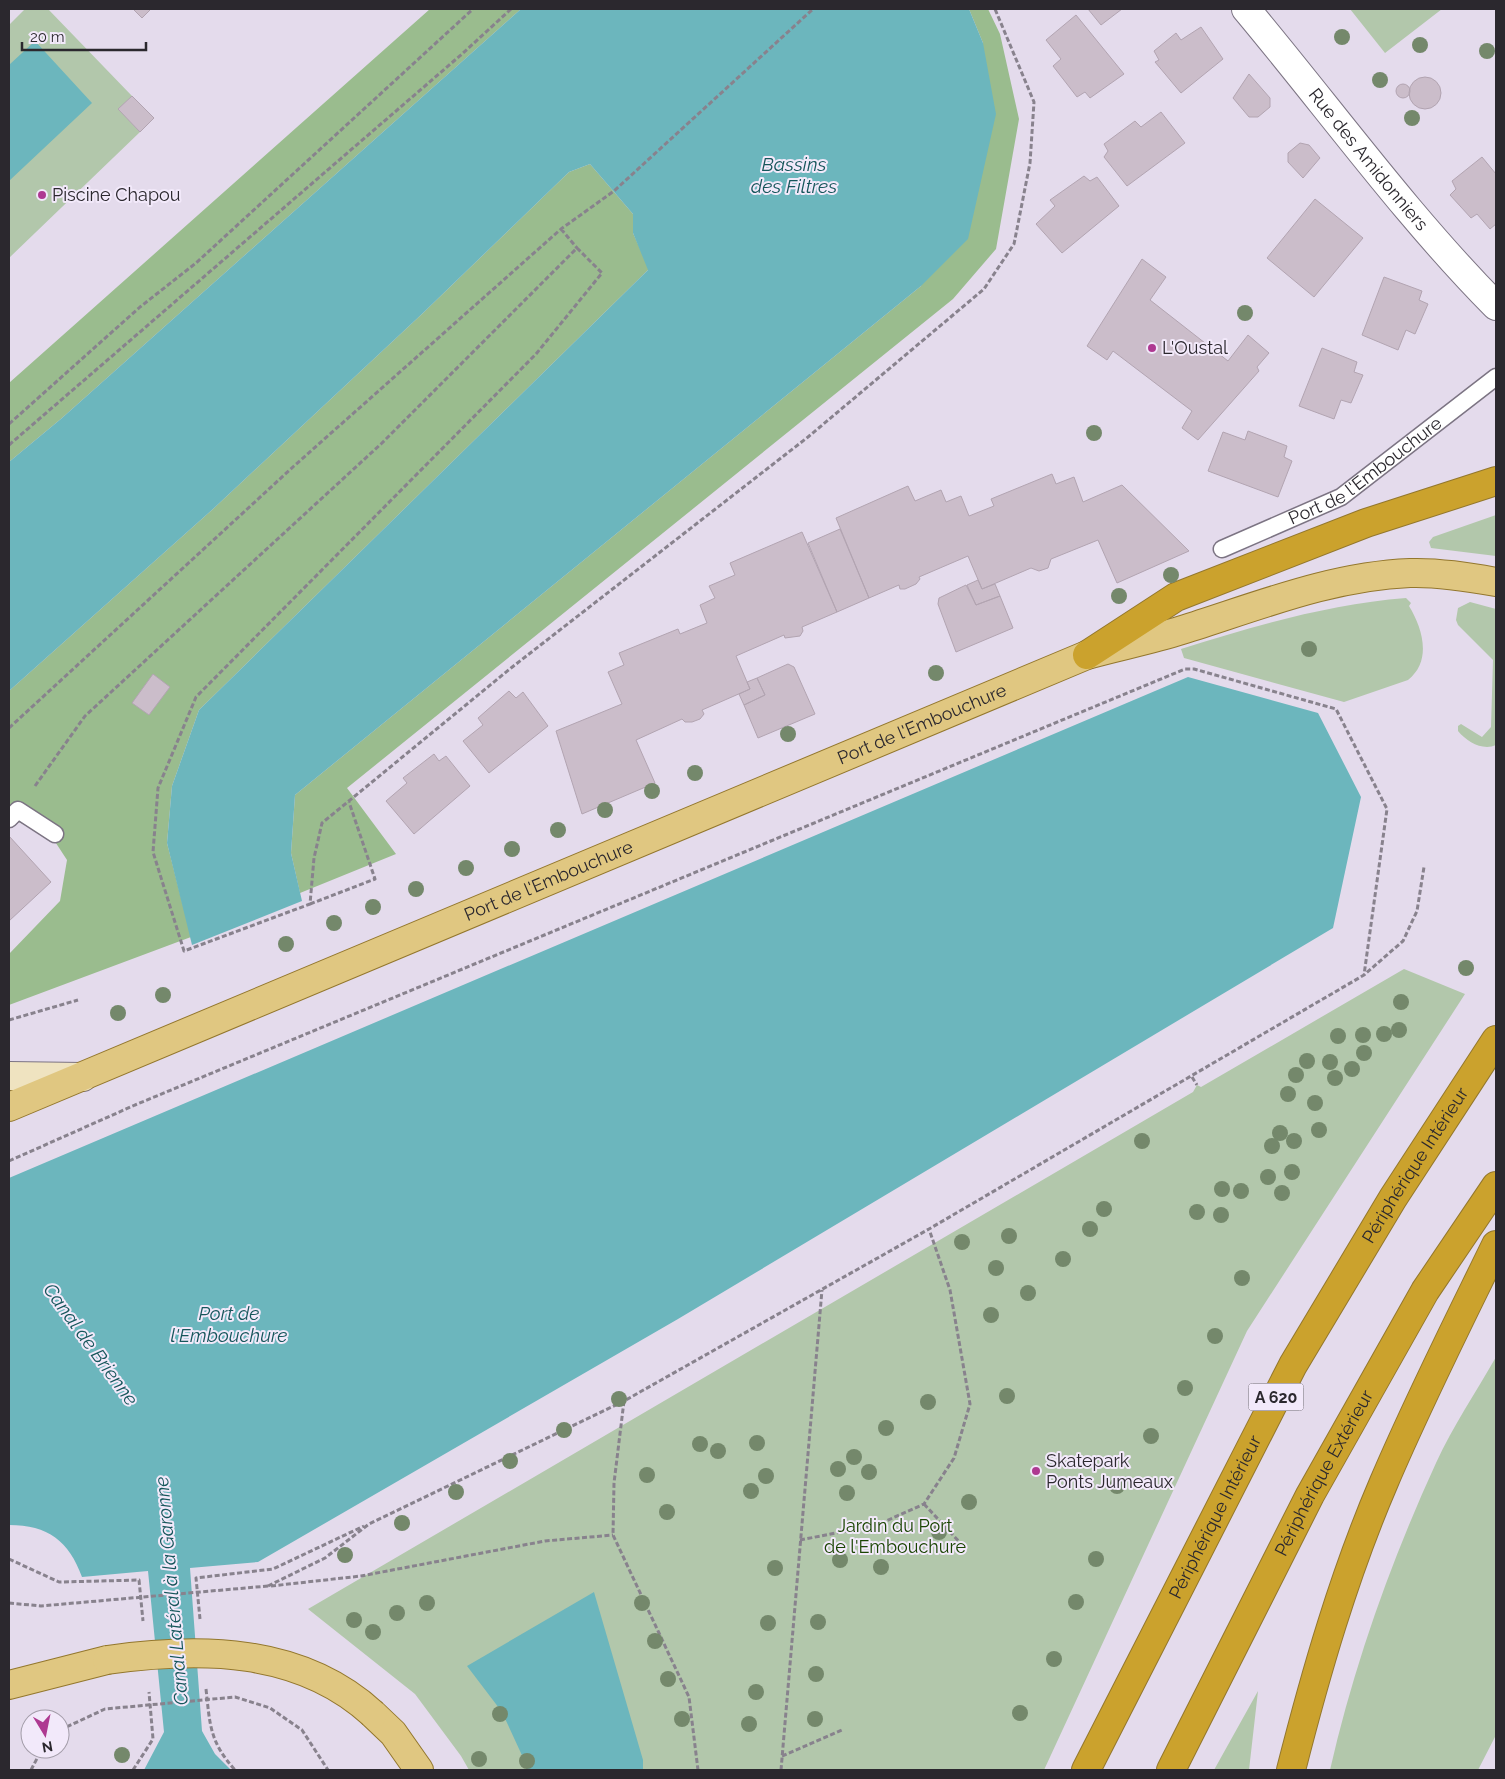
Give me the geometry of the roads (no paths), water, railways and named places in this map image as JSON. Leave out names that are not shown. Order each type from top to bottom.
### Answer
[{"type":"highway","points":[[1087,654],[1176,598],[1366,523],[1496,481]]},
{"type":"highway","name":"Périphérique Intérieur","points":[[1086,1770],[1214,1516],[1293,1365],[1393,1198],[1496,1040]]},
{"type":"highway","name":"Périphérique Extérieur","points":[[1171,1770],[1310,1495],[1425,1291],[1496,1186]]},
{"type":"highway","points":[[1291,1770],[1310,1696],[1342,1593],[1384,1481],[1496,1245]]},
{"type":"main road","name":"Port de l'Embouchure","points":[[9,1107],[1087,654],[1182,630],[1271,600],[1358,579],[1410,573],[1463,576],[1496,582]]},
{"type":"main road","points":[[9,1076],[84,1077]]},
{"type":"main road","points":[[9,1685],[107,1660],[156,1653],[195,1652],[247,1657],[300,1668],[353,1696],[393,1733],[419,1770]]},
{"type":"street","name":"Rue des Amidonniers","points":[[1246,9],[1320,98],[1386,184],[1494,298]]},
{"type":"lane","name":"Port de l'Embouchure","points":[[1222,549],[1341,497],[1496,377]]},
{"type":"lane","points":[[14,814],[55,834]]},
{"type":"water","name":"Bassins des Filtres","points":[[521,9],[969,9],[983,43],[996,114],[968,239],[921,286],[295,795],[291,853],[302,901],[192,945],[167,843],[172,786],[199,710],[648,270],[633,233],[633,214],[590,164],[569,172],[423,313],[213,509],[9,691],[9,462],[62,418]]},
{"type":"water","points":[[35,41],[92,103],[9,181],[9,65]]},
{"type":"water","name":"Port de l'Embouchure","points":[[1188,677],[1318,713],[1361,797],[1333,928],[678,1319],[258,1562],[190,1568],[202,1731],[215,1754],[231,1770],[144,1770],[164,1732],[148,1571],[82,1577],[71,1554],[55,1538],[35,1528],[9,1525],[9,1178]]},
{"type":"water","points":[[594,1592],[643,1760],[643,1770],[526,1770],[526,1764],[502,1712],[467,1666]]},
{"type":"place","name":"Piscine Chapou","points":[[42,195]]},
{"type":"place","name":"L'Oustal","points":[[1152,348]]},
{"type":"place","name":"Skatepark Ponts Jumeaux","points":[[1036,1471]]},
{"type":"water label","name":"Canal de Brienne","points":[[91,1344]]},
{"type":"water label","name":"Canal Latéral à la Garonne","points":[[171,1591]]},
{"type":"park label","name":"Jardin du Port de l'Embouchure","points":[[895,1536]]}]
